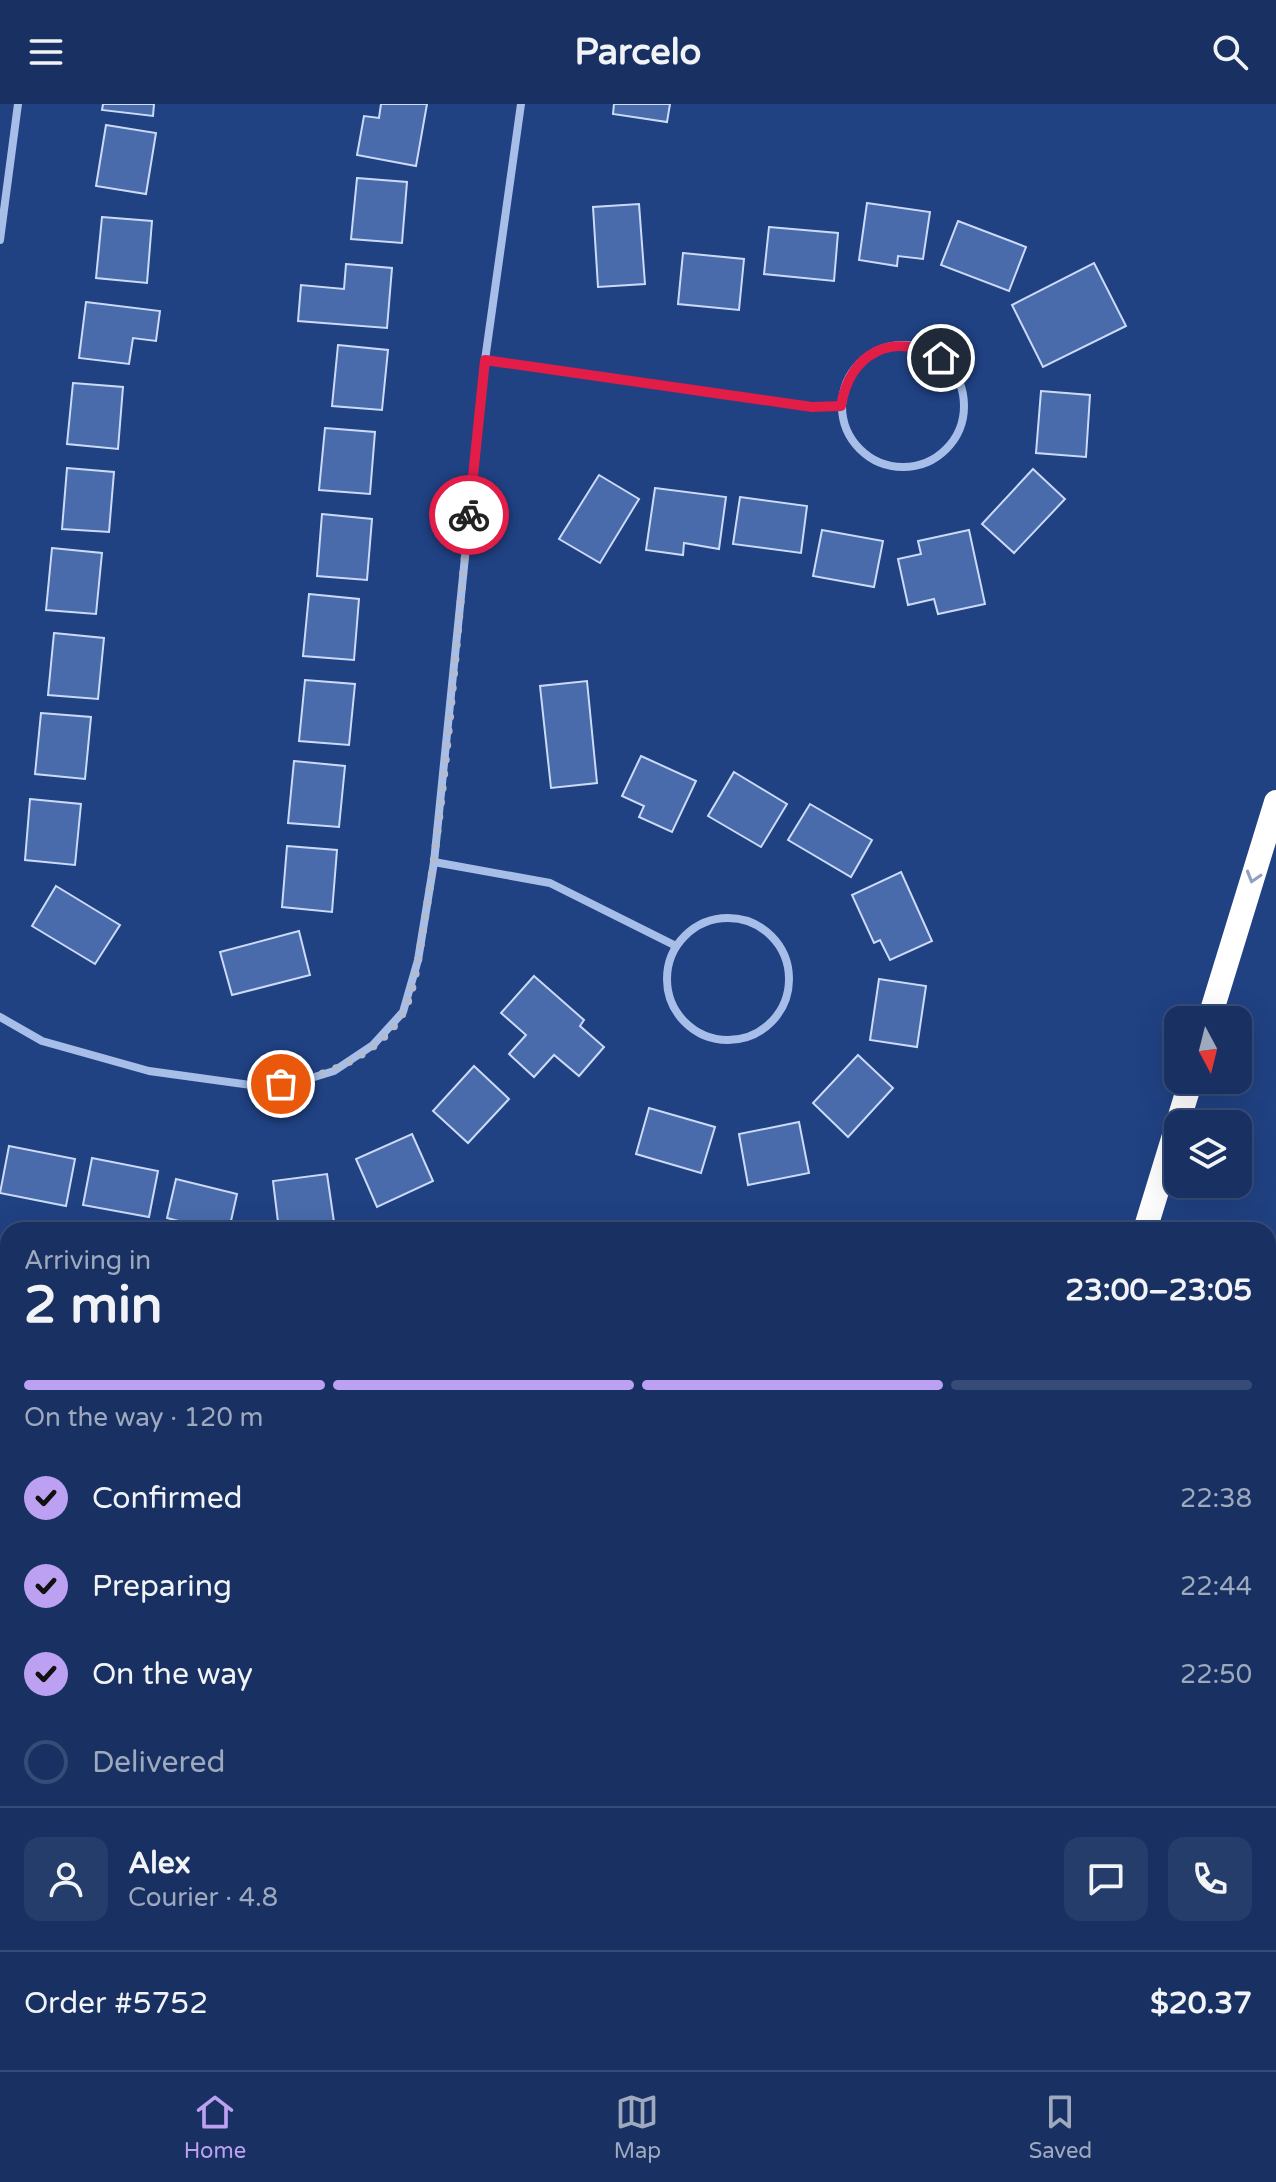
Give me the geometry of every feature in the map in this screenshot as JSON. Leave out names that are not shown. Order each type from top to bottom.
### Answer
[{"type":"highway","points":[[1213,1006],[1276,802]]},
{"type":"highway","points":[[1147,1222],[1187,1094]]},
{"type":"street","points":[[0,240],[18,104]]},
{"type":"street","points":[[0,1017],[42,1041],[149,1071],[265,1087],[298,1082],[334,1071],[373,1045],[403,1012],[418,960],[434,862],[485,360],[521,104]]},
{"type":"street","points":[[901,346],[926,350],[941,358],[961,386],[964,405],[961,424],[953,442],[939,456],[922,465],[903,468],[884,465],[853,443],[844,425],[841,406],[851,374],[862,361],[876,351],[901,346]]},
{"type":"street","points":[[485,360],[812,407],[841,406]]},
{"type":"street","points":[[434,862],[550,883],[676,946]]},
{"type":"street","points":[[728,918],[747,921],[766,930],[779,945],[788,963],[789,984],[784,1003],[773,1020],[757,1032],[738,1039],[718,1039],[699,1033],[672,1004],[667,985],[668,964],[676,946],[690,931],[707,921],[728,918]]},
{"type":"building","points":[[103,104],[154,104],[153,116],[102,110]]},
{"type":"building","points":[[381,104],[427,104],[416,166],[357,155],[364,116],[379,118]]},
{"type":"building","points":[[614,104],[670,104],[667,122],[613,114]]},
{"type":"building","points":[[106,125],[156,133],[146,194],[96,186]]},
{"type":"building","points":[[357,178],[407,182],[402,243],[351,239]]},
{"type":"building","points":[[867,203],[930,212],[923,259],[898,256],[897,266],[859,260]]},
{"type":"building","points":[[639,204],[645,284],[598,287],[593,207]]},
{"type":"building","points":[[102,217],[152,221],[147,283],[96,278]]},
{"type":"building","points":[[958,221],[1026,247],[1009,291],[941,265]]},
{"type":"building","points":[[769,227],[838,233],[834,281],[764,274]]},
{"type":"building","points":[[683,253],[744,259],[739,310],[678,304]]},
{"type":"building","points":[[1094,263],[1126,326],[1043,367],[1012,305]]},
{"type":"building","points":[[346,264],[392,268],[387,328],[298,321],[301,285],[344,289]]},
{"type":"building","points":[[86,302],[160,311],[156,341],[133,338],[129,364],[79,358]]},
{"type":"building","points":[[338,345],[388,350],[382,410],[332,406]]},
{"type":"building","points":[[73,383],[123,387],[118,449],[67,444]]},
{"type":"building","points":[[1041,391],[1090,395],[1086,457],[1036,453]]},
{"type":"building","points":[[325,428],[375,432],[370,494],[319,490]]},
{"type":"building","points":[[67,468],[114,472],[109,532],[62,529]]},
{"type":"building","points":[[1033,469],[1065,499],[1014,553],[982,524]]},
{"type":"building","points":[[599,475],[639,499],[600,563],[559,539]]},
{"type":"building","points":[[655,488],[726,497],[719,549],[684,543],[683,555],[646,550]]},
{"type":"building","points":[[740,497],[807,506],[801,553],[733,544]]},
{"type":"building","points":[[322,514],[372,519],[367,580],[317,576]]},
{"type":"building","points":[[822,530],[883,541],[874,587],[813,576]]},
{"type":"building","points":[[969,530],[985,604],[938,614],[934,599],[908,605],[898,559],[921,554],[918,541]]},
{"type":"building","points":[[52,548],[102,553],[96,614],[46,610]]},
{"type":"building","points":[[309,594],[359,599],[354,660],[303,656]]},
{"type":"building","points":[[54,633],[104,638],[98,699],[48,695]]},
{"type":"building","points":[[305,680],[355,684],[349,745],[299,741]]},
{"type":"building","points":[[587,681],[597,783],[551,788],[540,686]]},
{"type":"building","points":[[41,713],[91,717],[85,779],[35,774]]},
{"type":"building","points":[[641,756],[696,781],[672,832],[639,817],[644,806],[622,796]]},
{"type":"building","points":[[294,761],[345,766],[339,827],[288,823]]},
{"type":"building","points":[[734,772],[787,804],[761,847],[708,816]]},
{"type":"building","points":[[30,799],[81,804],[75,865],[25,860]]},
{"type":"building","points":[[810,804],[872,840],[851,877],[788,840]]},
{"type":"building","points":[[287,846],[337,850],[332,912],[282,907]]},
{"type":"building","points":[[901,872],[932,941],[890,960],[880,940],[874,943],[852,895]]},
{"type":"building","points":[[56,886],[120,925],[95,964],[32,926]]},
{"type":"building","points":[[299,931],[310,975],[232,995],[220,952]]},
{"type":"building","points":[[534,976],[584,1020],[580,1026],[604,1047],[579,1076],[554,1055],[534,1077],[509,1054],[526,1035],[501,1013]]},
{"type":"building","points":[[879,979],[926,986],[917,1047],[870,1040]]},
{"type":"building","points":[[858,1055],[893,1088],[848,1137],[813,1103]]},
{"type":"building","points":[[474,1066],[509,1099],[468,1143],[433,1111]]},
{"type":"building","points":[[649,1108],[715,1127],[701,1173],[636,1154]]},
{"type":"building","points":[[799,1122],[809,1173],[748,1185],[739,1134]]},
{"type":"building","points":[[412,1134],[433,1181],[377,1207],[356,1159]]},
{"type":"building","points":[[9,1146],[75,1159],[66,1206],[0,1193]]},
{"type":"building","points":[[92,1158],[158,1171],[149,1217],[83,1205]]},
{"type":"building","points":[[327,1174],[334,1222],[278,1222],[273,1181]]},
{"type":"building","points":[[176,1179],[237,1194],[231,1222],[182,1222],[167,1218]]},
{"type":"way so far","points":[[281,1084],[334,1071],[373,1045],[403,1012],[418,960],[434,862],[469,515]]},
{"type":"route","points":[[469,515],[485,360],[812,407],[841,406],[851,374],[876,351],[893,346],[910,346],[941,358]]}]
